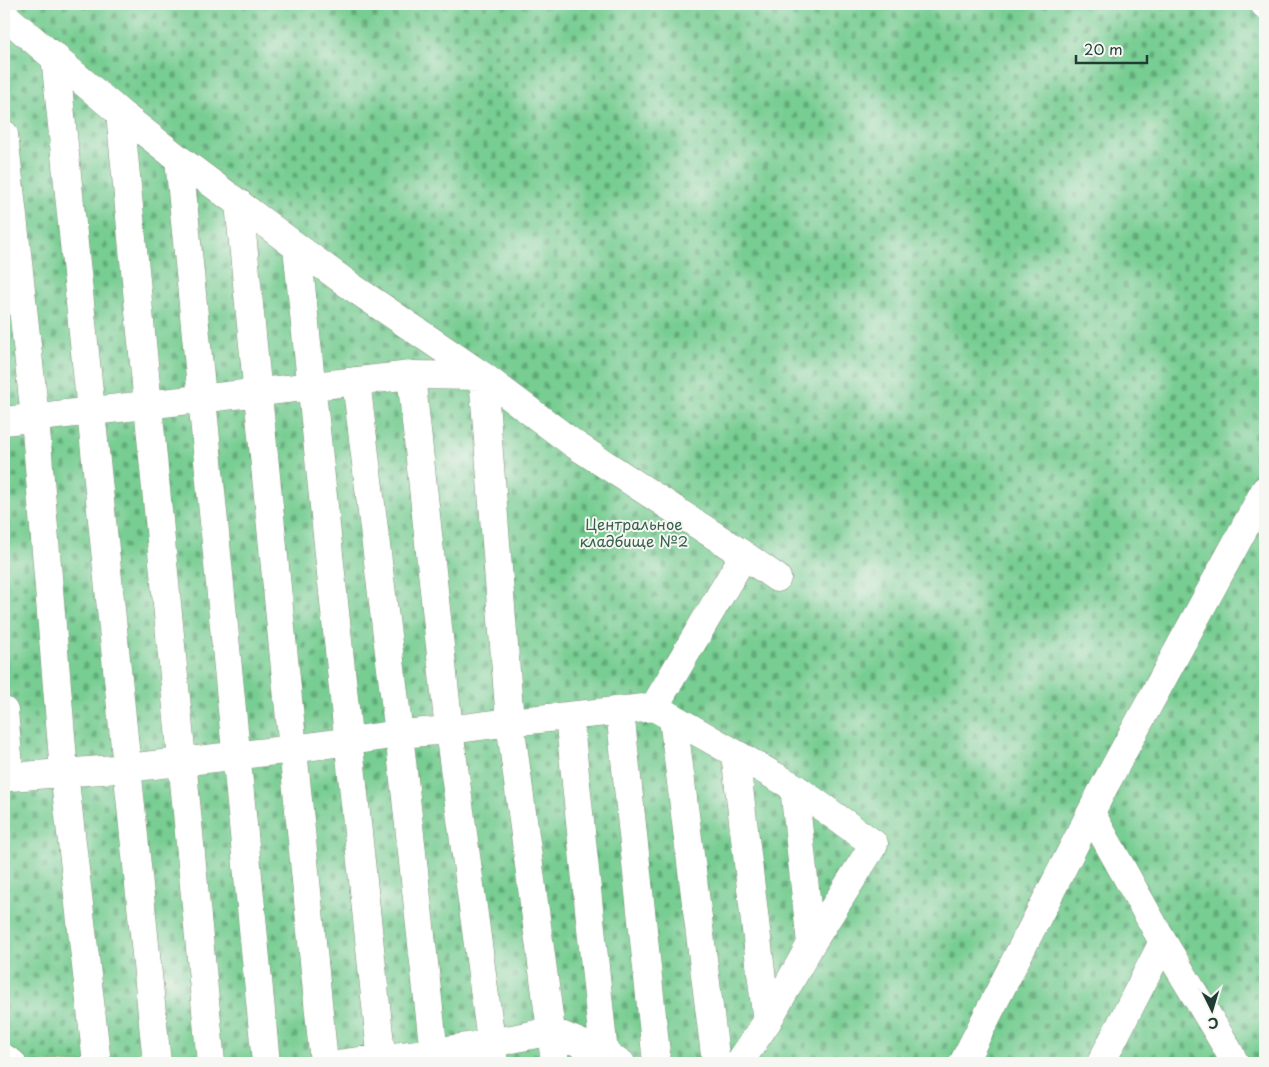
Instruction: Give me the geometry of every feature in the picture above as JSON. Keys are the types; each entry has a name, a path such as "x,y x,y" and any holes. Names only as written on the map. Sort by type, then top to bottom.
{"street":[{"path":"4,14 120,113 296,247 483,376 574,444 777,578"},
{"path":"55,56 157,1063"},
{"path":"120,113 211,1063"},
{"path":"4,134 35,418 64,772 97,1063"},
{"path":"179,159 266,1063"},
{"path":"239,203 324,1063"},
{"path":"296,247 382,1061"},
{"path":"4,421 410,375 483,376"},
{"path":"410,375 449,730 493,1053"},
{"path":"483,376 510,722 555,1063"},
{"path":"356,381 399,734 435,1058"},
{"path":"963,1063 1091,813 1098,778 1123,753 1265,490"},
{"path":"716,1063 663,713 744,555"},
{"path":"4,711 7,775 127,768 236,754 293,749 399,734 620,711 663,713 794,787 874,844 811,944 767,1022 739,1063"},
{"path":"620,711 656,1063"},
{"path":"569,716 610,1060"},
{"path":"735,754 767,1022"},
{"path":"794,787 811,944"},
{"path":"1091,813 1226,1058"},
{"path":"1101,1063 1163,942"},
{"path":"346,1063 493,1053 551,1031 610,1060"},
{"path":"4,1058 12,1063"}],"green space":[{"name":"Центральное кладбище №2","path":"4,4 1265,4 1265,1063 4,1063"}]}
